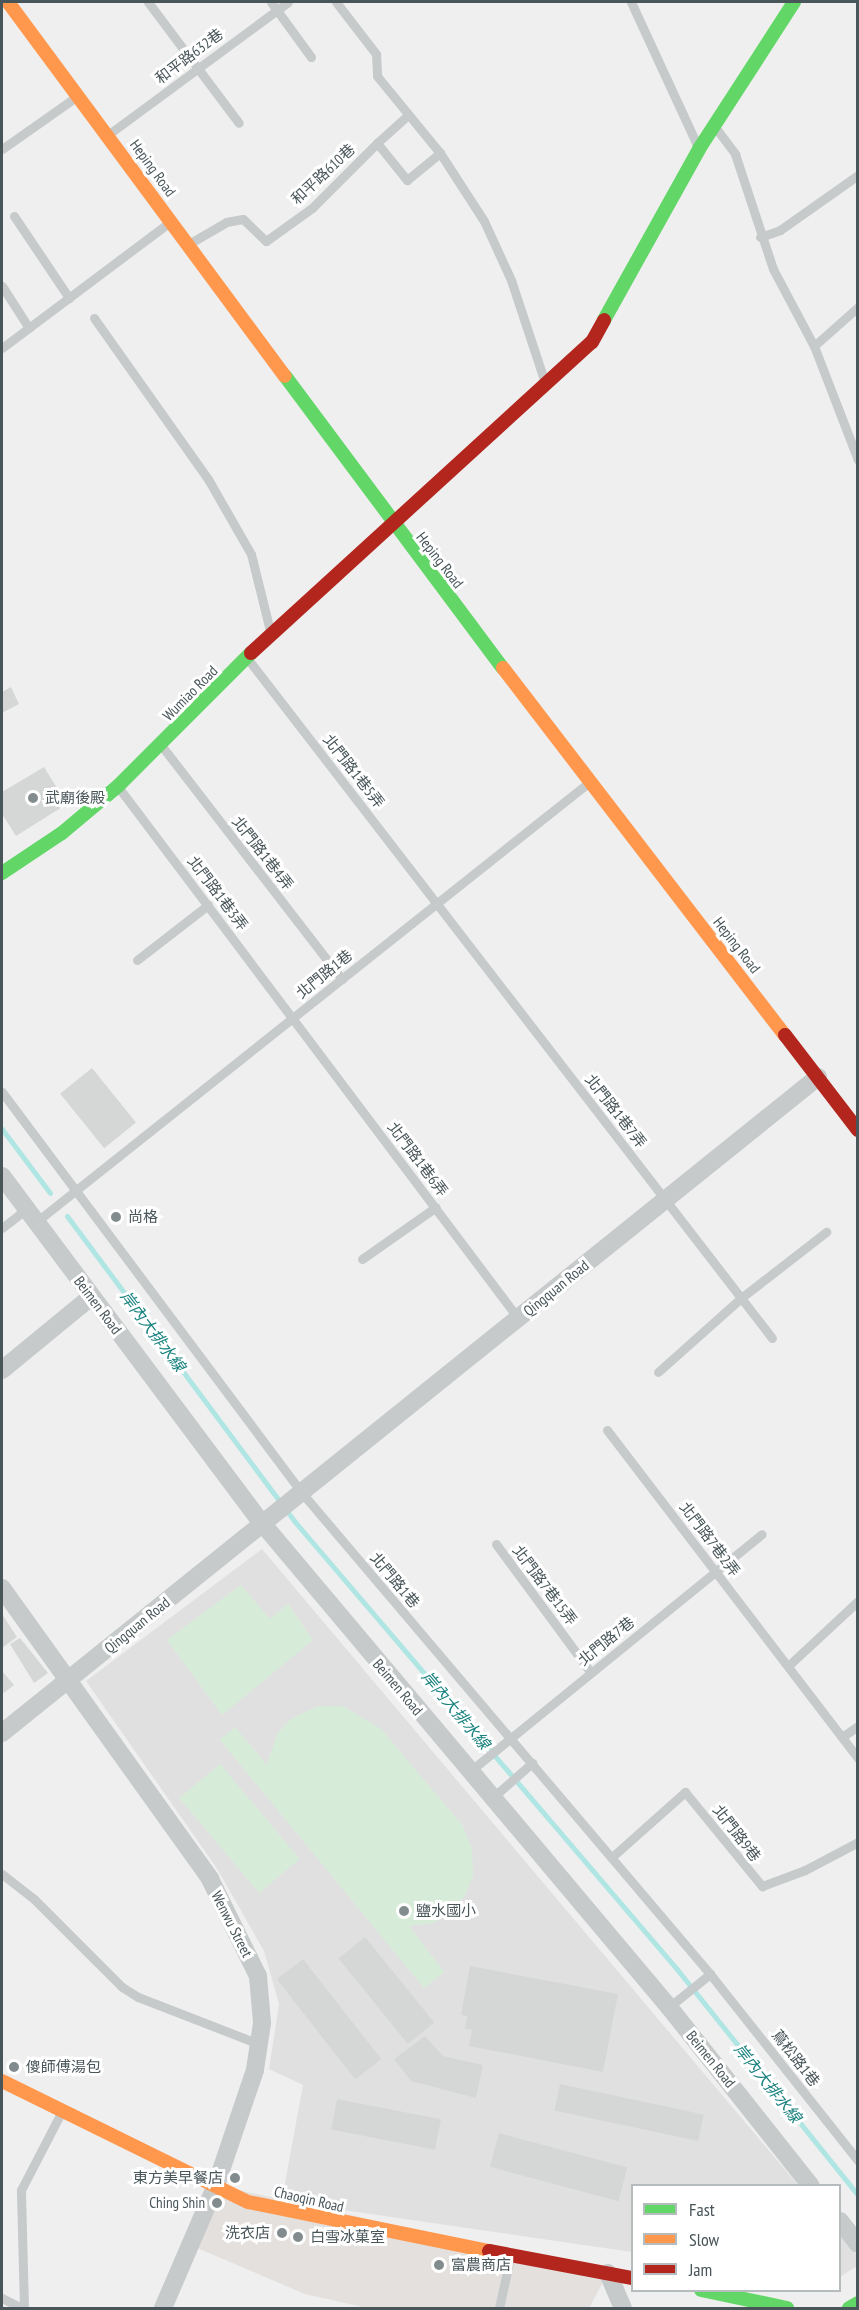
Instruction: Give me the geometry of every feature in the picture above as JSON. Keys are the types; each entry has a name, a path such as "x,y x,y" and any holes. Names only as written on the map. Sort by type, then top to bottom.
{"street":[{"name":"Heping Road","path":"8,2 80,94 392,523 858,1130"},
{"name":"Wumiao Road","path":"2,873 62,833 118,786 270,634 592,342 699,149 794,2"},
{"name":"Qingquan Road","path":"2,1733 818,1077"},
{"name":"Beimen Road","path":"2,1176 91,1297 468,1772 676,2001 810,2184"},
{"path":"2,1370 91,1297"},
{"name":"Wenwu Street","path":"2,1588 66,1681 210,1879 258,1976 262,2023 255,2070 216,2185 163,2308"},
{"name":"Chaoqin Road","path":"2,2081 248,2202 313,2218 631,2278"},
{"path":"841,2222 858,2244"},
{"path":"608,2273 623,2308"},
{"path":"711,2292 787,2308"},
{"path":"849,2308 858,2302"}],"lane":[{"path":"148,2 239,123"},
{"path":"270,2 311,57"},
{"name":"和平路632巷","path":"109,135 288,2"},
{"path":"336,2 376,54 377,76 440,153 484,221 511,280 545,383"},
{"path":"631,2 699,149"},
{"path":"2,149 80,94"},
{"path":"377,143 408,115"},
{"path":"715,126 735,153 760,237 814,346 858,460"},
{"name":"和平路610巷","path":"190,244 226,222 243,219 266,241 312,208 377,143 407,180 440,153"},
{"path":"760,237 780,230 858,175"},
{"path":"14,216 69,298"},
{"path":"2,348 171,220"},
{"path":"2,286 29,328"},
{"path":"814,346 858,307"},
{"path":"94,318 208,479 250,554 270,634"},
{"name":"北門路1巷5弄","path":"248,658 437,903"},
{"name":"北門路1巷4弄","path":"161,745 342,979"},
{"name":"北門路1巷","path":"2,1228 31,1216 75,1191 590,781"},
{"name":"北門路1巷3弄","path":"118,786 293,1018"},
{"name":"北門路1巷7弄","path":"437,903 772,1338"},
{"path":"137,960 208,905"},
{"name":"北門路1巷6弄","path":"293,1018 518,1318"},
{"name":"北門路1巷","path":"2,1092 298,1495 510,1737 711,1974"},
{"path":"362,1259 435,1207"},
{"path":"658,1372 741,1298 826,1232"},
{"name":"北門路7巷2弄","path":"607,1430 858,1758"},
{"name":"北門路7巷","path":"468,1772 762,1534"},
{"name":"北門路7巷15弄","path":"496,1544 591,1673"},
{"path":"788,1666 858,1601"},
{"path":"842,1737 858,1726"},
{"path":"491,1798 532,1763"},
{"name":"北門路9巷","path":"612,1857 685,1792 762,1886 805,1870 858,1842"},
{"path":"2,1874 34,1899 122,1987 138,1997 259,2044"},
{"path":"676,2001 711,1974"},
{"name":"蔦松路1巷","path":"711,1974 858,2161"},
{"path":"2,2298 23,2308 21,2190 62,2111"},
{"path":"499,2308 511,2256"}],"shaded area":[{"name":"鹽水國小","path":"262,1549 797,2184 631,2184 631,2252 288,2202 285,2183 303,2085 269,2069 279,2004 264,1951 218,1870 86,1681"},
{"path":"216,2185 608,2273 589,2308 367,2308 305,2294 190,2245"},
{"path":"841,2236 858,2257 857,2266 841,2276"}],"green space":[{"path":"241,1585 270,1619 288,1604 313,1640 222,1715 167,1640"},
{"path":"318,1706 343,1706 381,1729 463,1826 472,1849 473,1875 466,1894 452,1912 433,1923 409,1926 444,1972 424,1988 220,1740 235,1727 267,1765 277,1734 291,1719"},
{"path":"220,1764 300,1859 259,1893 179,1798"}],"building":[{"path":"11,687 19,704 2,713 2,692"},
{"name":"武廟後殿","path":"44,767 67,804 16,836 2,814 2,792"},
{"path":"92,1068 136,1122 104,1148 60,1094"},
{"path":"2,1614 17,1637 2,1648"},
{"path":"20,1638 48,1673 34,1683 10,1644"},
{"path":"2,1671 14,1685 4,1693 2,1690"},
{"path":"365,1937 434,2022 408,2044 339,1958"},
{"path":"303,1959 381,2059 355,2079 277,1979"},
{"path":"470,1966 618,1994 603,2072 469,2046 472,2030 465,2029 467,2016 461,2015"},
{"path":"425,2036 443,2056 483,2065 476,2098 411,2081 394,2059"},
{"path":"560,2084 704,2115 698,2141 554,2110"},
{"path":"337,2099 441,2119 435,2150 331,2129"},
{"path":"499,2133 627,2167 618,2201 490,2167"}],"waterway":[{"name":"岸內大排水線","path":"2,1129 50,1193"},
{"name":"岸內大排水線","path":"67,1216 295,1522 676,1968 858,2195"}],"traffic: fast":[{"path":"604,320 699,149 794,2"},
{"path":"285,376 503,668"},
{"path":"2,873 62,833 118,786 251,653"},
{"path":"711,2292 787,2308"},
{"path":"849,2308 858,2303"}],"traffic: slow":[{"path":"8,2 285,376"},
{"path":"503,668 785,1035"},
{"path":"2,2081 248,2202 489,2251"}],"traffic: jam":[{"path":"251,653 592,342 604,320"},
{"path":"785,1035 858,1130"},
{"path":"489,2251 631,2278"}],"place":[{"name":"武廟後殿","path":"33,798"},
{"name":"尚格","path":"116,1217"},
{"name":"鹽水國小","path":"404,1911"},
{"name":"傻師傅湯包","path":"14,2067"},
{"name":"東方美早餐店","path":"235,2178"},
{"name":"Ching Shin","path":"217,2203"},
{"name":"洗衣店","path":"282,2233"},
{"name":"白雪冰菓室","path":"298,2237"},
{"name":"富農商店","path":"439,2265"}]}
